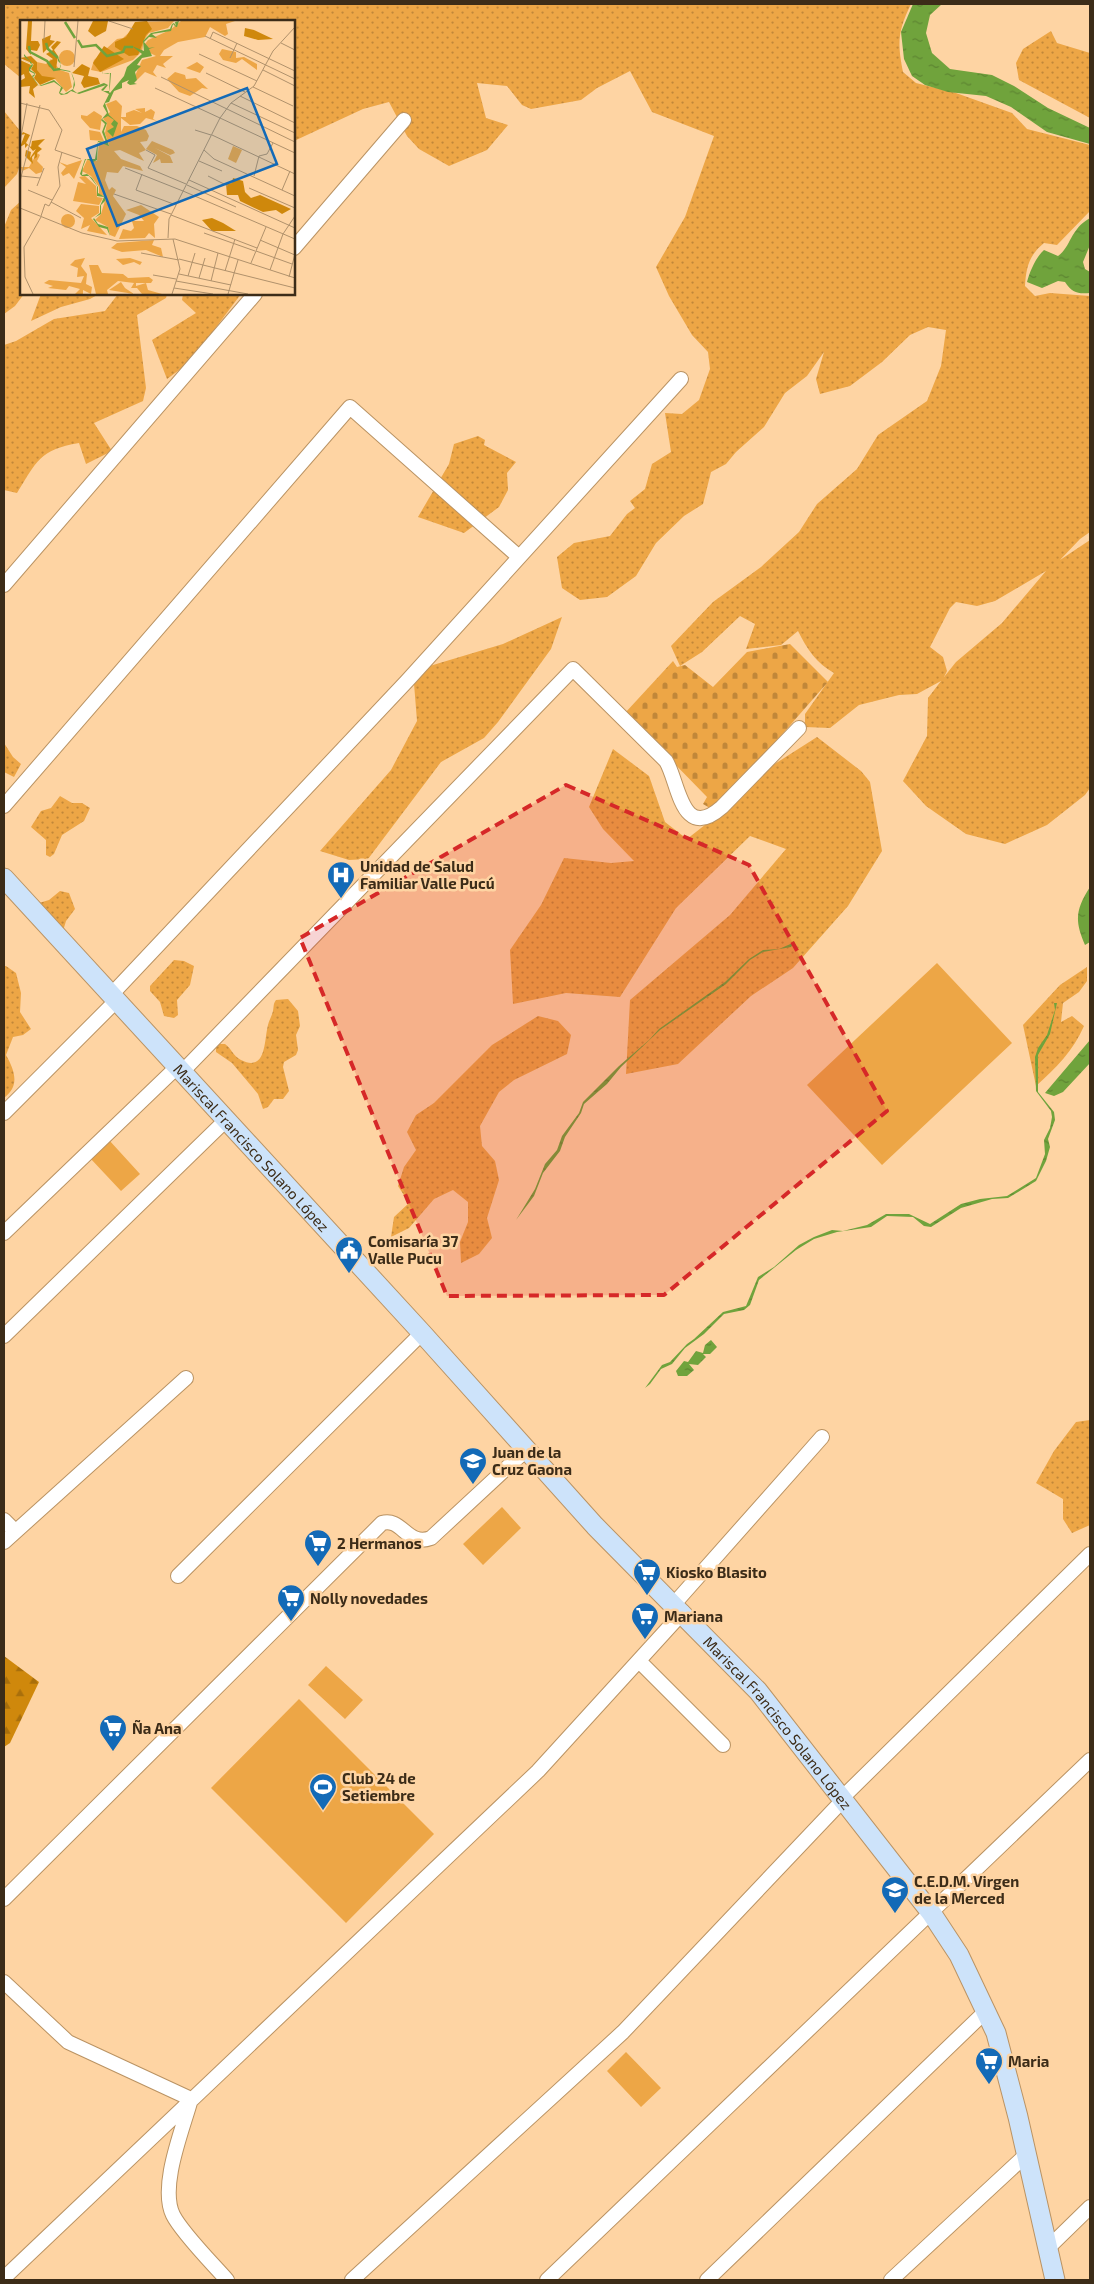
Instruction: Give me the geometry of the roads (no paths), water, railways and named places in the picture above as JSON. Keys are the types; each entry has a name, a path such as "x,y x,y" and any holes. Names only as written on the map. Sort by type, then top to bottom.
{"main road":[{"name":"Mariscal Francisco Solano López","path":"4,878 422,1333 596,1526 761,1695 932,1914 960,1956 987,2010 1002,2054 1055,2280"}],"street":[{"path":"295,247 404,120"},
{"path":"4,585 254,295"},
{"path":"4,1113 407,681 681,379"},
{"path":"4,806 350,407 519,557"},
{"path":"4,1233 180,1069 573,669 666,761 683,806 698,817 708,817 718,811 800,728"},
{"path":"4,1336 226,1120"},
{"path":"178,1576 422,1333"},
{"path":"4,1542 186,1378"},
{"path":"4,2278 538,1771 639,1661 678,1608 822,1436"},
{"path":"4,1899 382,1523 393,1522 417,1540 431,1538 526,1450"},
{"path":"4,1520 15,1531"},
{"path":"352,2280 623,2032 843,1798 1090,1554"},
{"path":"639,1661 723,1745"},
{"path":"547,2280 932,1914 1090,1760"},
{"path":"4,1982 68,2042 192,2099"},
{"path":"707,2280 987,2010"},
{"path":"192,2099 172,2167 169,2191 171,2207 178,2222 227,2280"},
{"path":"892,2280 1026,2155"},
{"path":"1048,2248 1090,2207"}],"water":[{"path":"913,4 942,4 930,15 926,33 932,53 950,69 992,75 1014,86 1048,108 1090,128 1090,144 1047,132 1011,107 986,96 948,92 925,85 912,76 904,59 901,32"},
{"path":"1090,218 1090,245 1083,262 1085,269 1090,272 1090,293 1076,292 1065,282 1058,281 1042,288 1027,282 1038,256 1044,250 1058,256 1066,248 1078,227"},
{"path":"1090,887 1090,942 1085,945 1079,928 1078,915 1079,908"},
{"path":"795,942 791,947 763,952 750,960 726,984 660,1030 621,1067 607,1084 584,1104 581,1113 565,1137 560,1151 543,1173 534,1196 516,1220 535,1189 545,1164 557,1150 562,1136 579,1113 583,1102 619,1066 659,1029 725,982 749,959 763,950 779,949"},
{"path":"1054,1003 1057,1003 1050,1034 1038,1055 1038,1092 1054,1112 1055,1120 1048,1139 1050,1147 1046,1161 1036,1181 1008,1198 992,1199 961,1208 931,1227 924,1226 913,1217 887,1216 871,1227 837,1232 814,1239 796,1250 759,1280 750,1305 744,1310 724,1314 704,1334 685,1348 672,1364 661,1369 645,1388 662,1365 670,1362 723,1312 746,1306 758,1277 774,1267 799,1245 832,1230 843,1231 867,1225 886,1214 909,1214 930,1224 961,1204 980,1199 1007,1196 1036,1178 1045,1154 1044,1140 1050,1128 1052,1117 1051,1111 1036,1091 1035,1057 1038,1048 1047,1035 1055,1010"},
{"path":"1090,1040 1090,1063 1063,1092 1054,1096 1045,1093"},
{"path":"711,1340 717,1347 710,1354 703,1354 706,1357 698,1365 689,1364 694,1370 687,1376 678,1376 676,1371 684,1361 688,1362 696,1351 703,1353 705,1345"}],"place":[{"name":"Unidad de Salud Familiar Valle Pucú","path":"341,899"},
{"name":"Comisaría 37 Valle Pucu","path":"349,1274"},
{"name":"Juan de la Cruz Gaona","path":"473,1485"},
{"name":"2 Hermanos","path":"318,1567"},
{"name":"Kiosko Blasito","path":"647,1596"},
{"name":"Nolly novedades","path":"291,1622"},
{"name":"Mariana","path":"645,1640"},
{"name":"Ña Ana","path":"113,1752"},
{"name":"Club 24 de Setiembre","path":"323,1811"},
{"name":"C.E.D.M. Virgen de la Merced","path":"895,1914"},
{"name":"Maria","path":"989,2085"}]}
